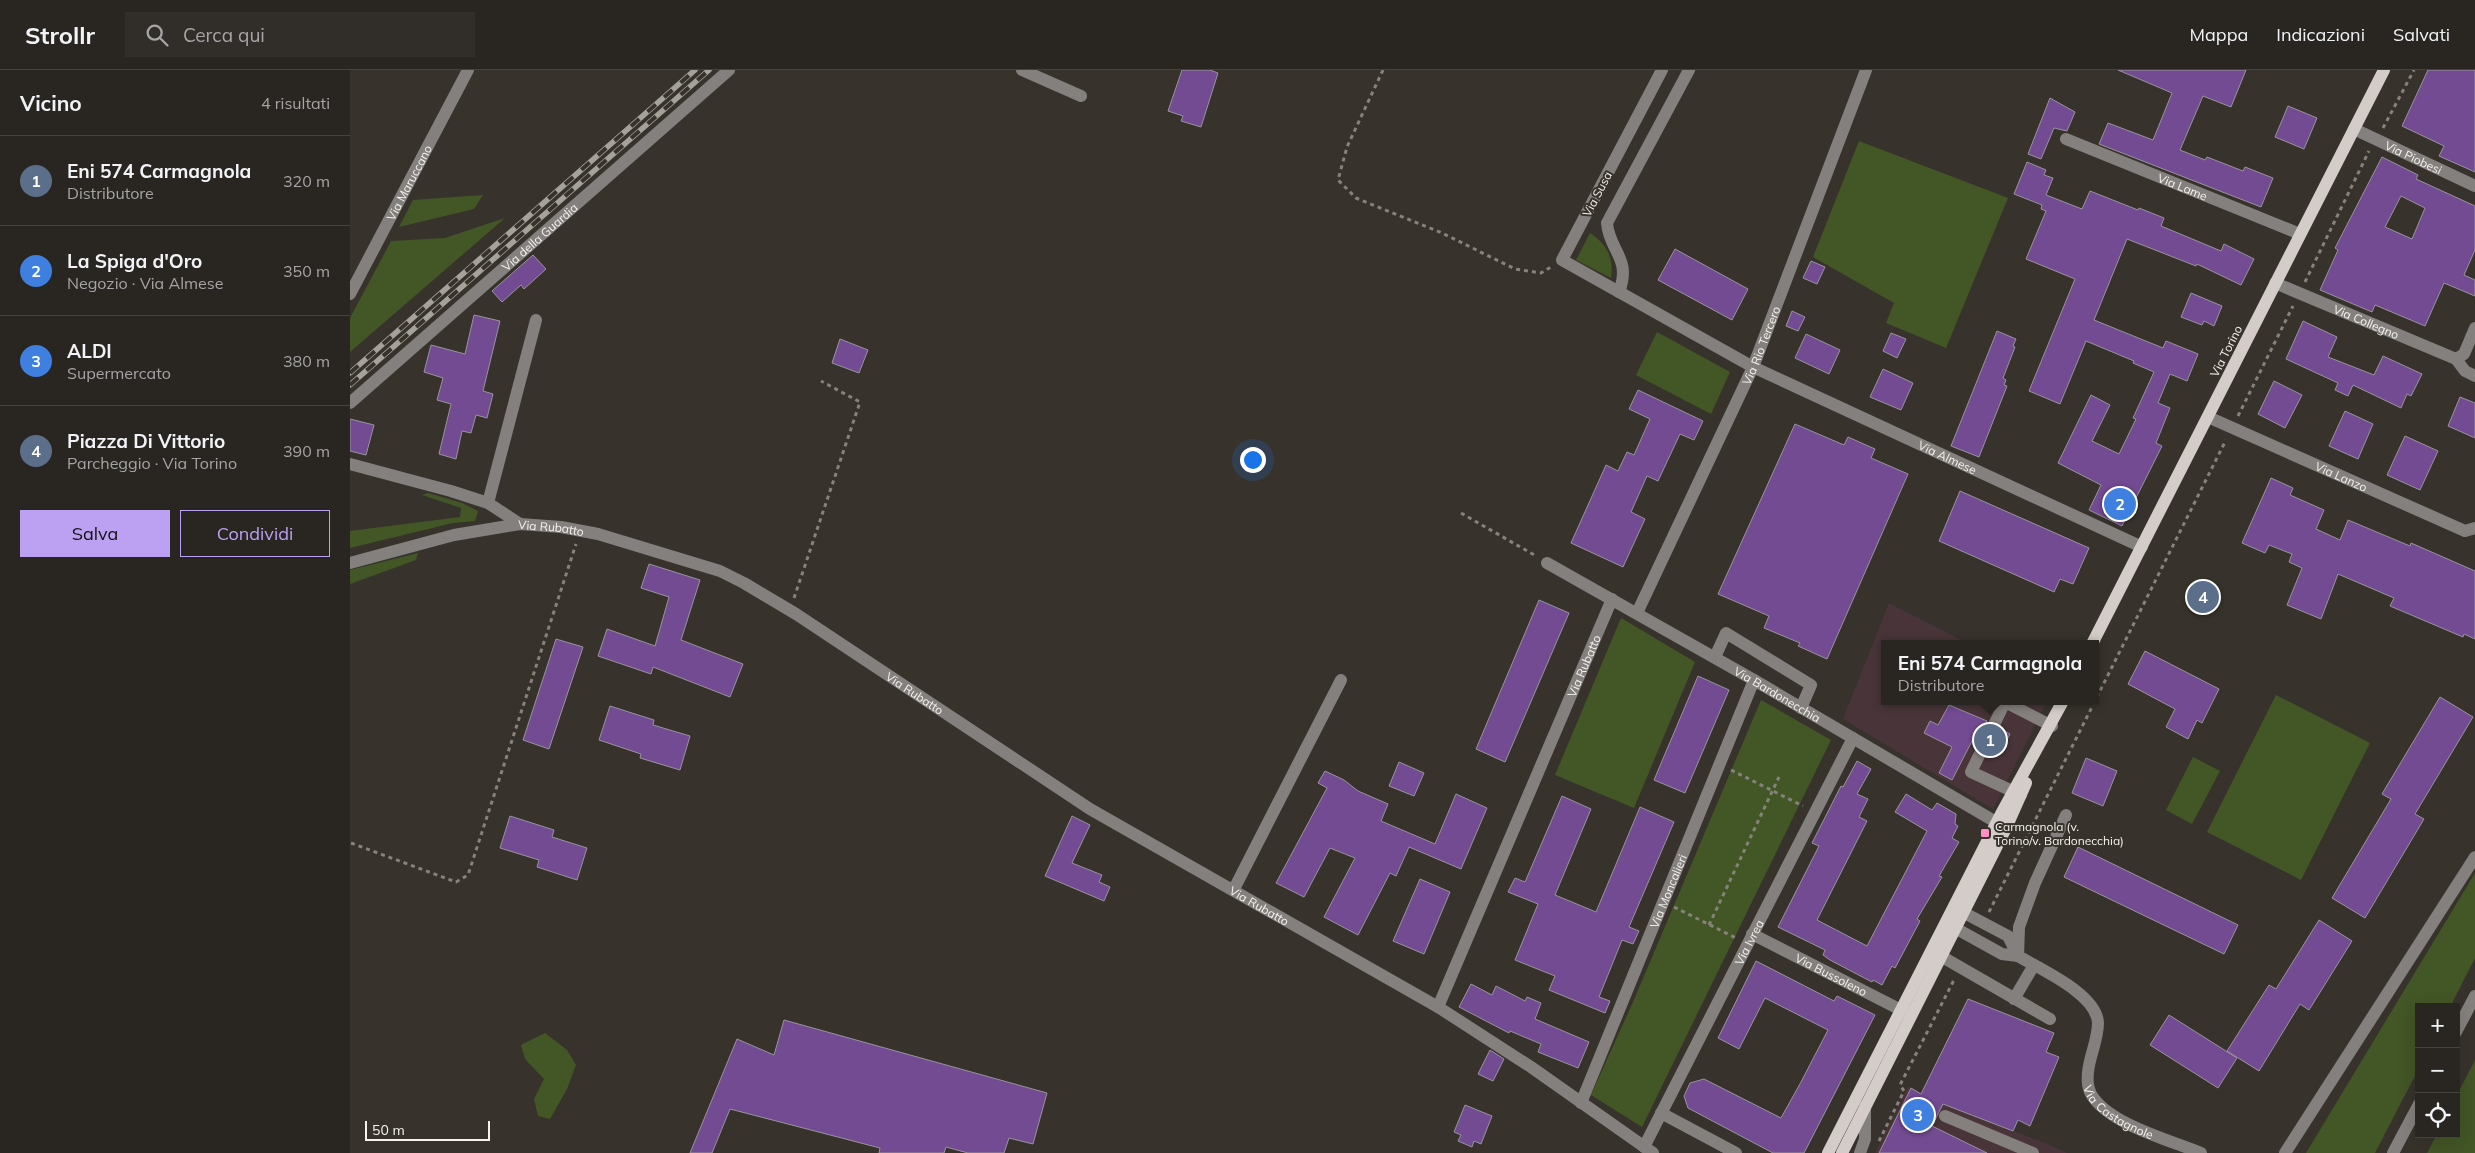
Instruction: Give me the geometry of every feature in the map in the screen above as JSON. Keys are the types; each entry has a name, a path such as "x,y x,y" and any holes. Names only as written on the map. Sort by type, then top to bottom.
{"main road":[{"name":"Via Torino","path":"2094,640 2384,70"},
{"path":"1842,1153 1907,1012 2062,705"},
{"path":"1828,1153 1907,1012"}],"street":[{"name":"Via Maruccano","path":"350,294 468,70"},
{"name":"Via della Guardia","path":"350,403 729,70"},
{"path":"1022,70 1082,96"},
{"name":"Via Susa","path":"1562,260 1662,70"},
{"name":"Via Susa","path":"1619,292 1623,280 1622,262 1607,224 1689,70"},
{"name":"Via Rio Tercero","path":"1637,613 1753,368 1866,70"},
{"name":"Via Piobesi","path":"2354,129 2475,186"},
{"name":"Via Lame","path":"2066,139 2300,234"},
{"path":"1562,260 1753,368"},
{"name":"Via Collegno","path":"2275,283 2456,359 2466,371 2475,376"},
{"path":"488,503 536,320"},
{"path":"2456,359 2464,354 2475,328"},
{"name":"Via Almese","path":"1753,368 2142,547"},
{"name":"Via Lanzo","path":"2208,417 2465,531 2475,528"},
{"path":"350,464 488,503 520,524"},
{"name":"Via Rubatto","path":"350,563 454,535 520,524 579,531 607,537 720,571 790,611 1090,809 1234,889 1438,1008 1531,1067 1649,1150"},
{"name":"Via Bardonecchia","path":"1547,563 1715,657 2001,825"},
{"name":"Via Rubatto","path":"1438,1008 1612,599"},
{"path":"1715,657 1726,633 1811,685 1801,708"},
{"path":"1234,889 1341,680"},
{"name":"Via Moncalieri","path":"1581,1103 1754,680"},
{"path":"2003,705 1971,772 2017,793"},
{"path":"2010,705 2051,726"},
{"name":"Via Ivrea","path":"1649,1150 1661,1113 1853,738"},
{"path":"2018,956 2019,927 2035,883 2066,815"},
{"path":"2285,1153 2475,857"},
{"path":"1959,909 2008,936 2018,956"},
{"name":"Via Castagnole","path":"1951,926 2002,954 2018,956 2080,993 2096,1014 2098,1023 2088,1072 2090,1092 2104,1110 2124,1121 2201,1153"},
{"name":"Via Bussoleno","path":"1750,939 1907,1012"},
{"path":"1936,954 2050,1019"},
{"path":"2014,999 2034,965"},
{"path":"2460,1024 2475,996"},
{"path":"1860,1153 1865,1139 1865,1106"},
{"path":"2393,1153 2415,1112"},
{"path":"1661,1113 1736,1153"},
{"path":"1945,1116 2029,1152"}],"path":[{"path":"1383,70 1347,147 1338,180 1356,198 1442,233 1514,269 1541,273 1562,260"},
{"path":"2099,692 2376,139 2414,70"},
{"path":"790,611 860,402 821,381"},
{"path":"1461,513 1547,563"},
{"path":"351,843 456,882 468,875 572,560 579,531"},
{"path":"1983,923 2093,705"},
{"path":"1720,765 1815,812"},
{"path":"1709,924 1779,777"},
{"path":"1664,903 1709,924 1750,939"},
{"path":"1878,1144 1904,1091 1900,1085 1960,967"}],"shaded area":[{"path":"1889,603 1961,640 1881,640 1881,705 2045,705 1993,809 1843,719"},
{"path":"1908,1086 1943,1104 2067,1153 1875,1153"}],"green space":[{"path":"1859,141 2008,198 1946,348 1886,323 1894,303 1813,257"},
{"path":"483,195 474,209 399,227 413,200"},
{"path":"505,218 350,352 350,318 391,241 445,238"},
{"path":"1590,233 1601,242 1608,252 1612,271 1611,278 1576,260"},
{"path":"1657,332 1730,372 1711,414 1636,375"},
{"path":"428,493 462,503 478,511 475,521 453,523 350,548 350,531 460,517 461,508 422,495"},
{"path":"418,553 416,560 350,584 350,570"},
{"path":"1621,618 1695,662 1634,808 1555,775"},
{"path":"2276,695 2370,743 2301,880 2207,832"},
{"path":"1761,700 1831,740 1642,1127 1591,1095 1633,1002"},
{"path":"2193,757 2220,771 2192,824 2166,810"},
{"path":"2475,873 2475,958 2452,1003 2415,1003 2415,1076 2375,1153 2306,1153"},
{"path":"545,1033 567,1050 576,1065 567,1089 550,1119 538,1116 534,1099 544,1079 525,1059 521,1045"},
{"path":"2475,1060 2475,1153 2427,1153 2435,1138 2460,1138 2460,1089"}],"building":[{"path":"1182,70 1210,70 1218,73 1201,127 1181,121 1183,116 1168,111"},
{"path":"2118,70 2246,70 2231,107 2203,96 2180,150 2205,160 2207,157 2243,171 2245,167 2273,178 2261,207 2099,144 2108,123 2153,140 2172,93"},
{"path":"2428,70 2475,70 2475,172 2439,156 2444,146 2402,126"},
{"path":"2050,98 2075,112 2067,131 2054,128 2041,159 2028,154"},
{"path":"2288,106 2317,118 2304,149 2275,137"},
{"path":"2382,157 2418,175 2416,179 2475,206 2475,250 2464,275 2475,280 2475,296 2444,283 2425,326 2375,305 2372,312 2320,290 2338,250 2335,248","holes":["2401,196 2425,208 2412,239 2385,227"]},
{"path":"2027,162 2046,170 2044,175 2053,178 2046,195 2082,209 2090,191 2164,218 2161,226 2221,251 2224,244 2254,259 2241,285 2197,264 2196,266 2127,239 2094,320 2163,348 2166,341 2198,354 2187,381 2170,374 2158,403 2170,408 2156,443 2162,446 2122,526 2089,510 2101,485 2058,463 2091,395 2110,405 2092,441 2119,454 2136,419 2133,418 2154,372 2133,363 2134,361 2086,341 2060,404 2029,391 2075,279 2026,259 2046,211 2041,209 2042,205 2014,194"},
{"path":"1675,249 1748,289 1732,320 1658,280"},
{"path":"533,255 546,269 524,289 521,285 502,302 492,291"},
{"path":"1811,261 1825,267 1817,284 1803,278"},
{"path":"2191,293 2222,306 2214,326 2204,321 2202,325 2181,317"},
{"path":"1792,311 1805,317 1798,331 1786,326"},
{"path":"474,315 500,321 483,391 493,394 487,418 476,415 471,433 462,431 456,459 439,454 451,404 437,400 443,378 424,372 431,345 465,354"},
{"path":"2303,321 2337,337 2328,357 2374,375 2383,356 2422,374 2411,396 2407,394 2401,408 2353,385 2348,396 2335,390 2338,383 2286,359"},
{"path":"1997,331 2016,339 2013,346 2015,347 2003,378 2006,380 2004,385 2007,386 1979,457 1951,446"},
{"path":"1891,333 1906,339 1897,358 1883,351"},
{"path":"1806,334 1840,350 1829,374 1795,358"},
{"path":"840,339 868,350 859,373 832,363"},
{"path":"1883,369 1913,383 1901,410 1870,397"},
{"path":"2274,381 2302,395 2285,428 2258,414"},
{"path":"1638,390 1703,421 1694,440 1680,434 1658,481 1647,476 1631,512 1645,519 1623,567 1571,543 1606,465 1618,471 1627,452 1634,455 1650,419 1629,409"},
{"path":"2460,397 2475,403 2475,438 2448,426"},
{"path":"2345,411 2373,424 2358,459 2329,446"},
{"path":"350,419 374,425 366,455 350,451"},
{"path":"1795,424 1844,445 1848,437 1875,449 1871,458 1908,474 1827,659 1798,646 1800,643 1764,628 1769,616 1718,594"},
{"path":"2405,436 2438,451 2420,490 2387,475"},
{"path":"2271,478 2293,488 2290,495 2324,510 2316,529 2340,540 2348,520 2410,546 2411,543 2475,571 2475,639 2464,634 2463,637 2390,606 2394,598 2338,574 2321,619 2287,605 2302,568 2289,562 2292,554 2269,545 2265,553 2242,543"},
{"path":"1960,491 2089,548 2073,584 2060,579 2054,592 1939,541"},
{"path":"649,564 700,580 681,640 743,664 730,697 653,667 651,674 598,656 607,629 655,646 669,597 641,588"},
{"path":"1539,600 1569,613 1505,762 1476,749"},
{"path":"556,639 583,647 549,749 523,740"},
{"path":"2145,651 2219,689 2202,723 2197,720 2188,739 2166,727 2175,709 2128,684"},
{"path":"1698,676 1729,690 1685,793 1654,780"},
{"path":"2440,697 2473,717 2415,814 2424,819 2365,918 2332,898 2391,799 2382,794"},
{"path":"1949,705 1987,721 1976,743 1972,741 1952,780 1939,773 1952,747 1924,733 1930,721 1938,725"},
{"path":"610,706 654,720 653,725 690,736 680,770 640,758 641,754 599,740"},
{"path":"2001,729 2010,734 1999,755 1990,751"},
{"path":"2086,758 2117,771 2103,806 2072,793"},
{"path":"1857,761 1871,769 1857,794 1868,799 1859,817 1867,821 1817,920 1867,946 1927,831 1895,812 1906,794 1932,810 1937,803 1956,814 1955,824 1958,826 1952,838 1959,842 1939,876 1942,877 1917,919 1920,921 1895,968 1892,966 1882,985 1873,980 1872,982 1830,960 1823,955 1825,950 1778,927 1819,846 1812,843 1841,786 1843,787"},
{"path":"1399,762 1424,773 1414,796 1389,786"},
{"path":"1325,771 1344,780 1358,791 1388,804 1381,821 1435,844 1456,794 1487,808 1461,869 1409,847 1396,876 1390,873 1358,935 1324,917 1355,858 1330,848 1304,897 1276,883 1327,788 1318,783"},
{"path":"1562,796 1591,809 1555,895 1596,912 1640,807 1674,822 1629,927 1639,931 1633,944 1622,940 1599,997 1610,1001 1605,1013 1549,990 1555,976 1515,960 1538,904 1508,892 1515,878 1525,882"},
{"path":"510,816 554,830 552,837 587,848 577,880 537,867 539,860 500,848"},
{"path":"1072,816 1090,825 1072,863 1102,875 1099,882 1110,887 1104,901 1045,876"},
{"path":"2078,847 2238,925 2224,954 2064,877"},
{"path":"1420,879 1450,892 1424,954 1393,941"},
{"path":"2319,920 2352,941 2309,1010 2300,1004 2259,1071 2227,1051 2269,985 2276,989"},
{"path":"1756,961 1834,1001 1837,996 1875,1015 1804,1153 1773,1153 1688,1108 1684,1096 1690,1083 1704,1079 1781,1118 1801,1082 1828,1030 1765,998 1739,1049 1718,1038"},
{"path":"1471,984 1492,995 1496,986 1525,1001 1527,997 1541,1003 1535,1019 1589,1042 1578,1068 1538,1052 1541,1044 1510,1031 1509,1033 1459,1007"},
{"path":"1968,999 2054,1033 2046,1052 2059,1057 2030,1126 2018,1120 2013,1131 1943,1104 1932,1126 1987,1153 1879,1153 1911,1088 1921,1094"},
{"path":"2169,1015 2237,1058 2218,1088 2150,1045"},
{"path":"784,1020 1047,1093 1033,1144 1009,1138 1004,1153 968,1153 946,1147 944,1153 879,1153 880,1148 730,1109 712,1153 690,1153 737,1039 774,1055"},
{"path":"1490,1050 1504,1059 1493,1081 1478,1074"},
{"path":"1465,1105 1492,1116 1481,1144 1474,1141 1472,1147 1458,1141 1461,1135 1454,1132"}],"railway":[{"path":"350,373 695,70"},
{"path":"350,385 709,70"}],"place":[{"name":"La Spiga d'Oro","path":"2120,504"},
{"name":"Piazza Di Vittorio","path":"2203,597"},
{"name":"Eni 574 Carmagnola","path":"1990,740"},
{"name":"Carmagnola (v. Torino/v. Bardonecchia)","path":"1985,833"},
{"name":"ALDI","path":"1918,1115"}]}
